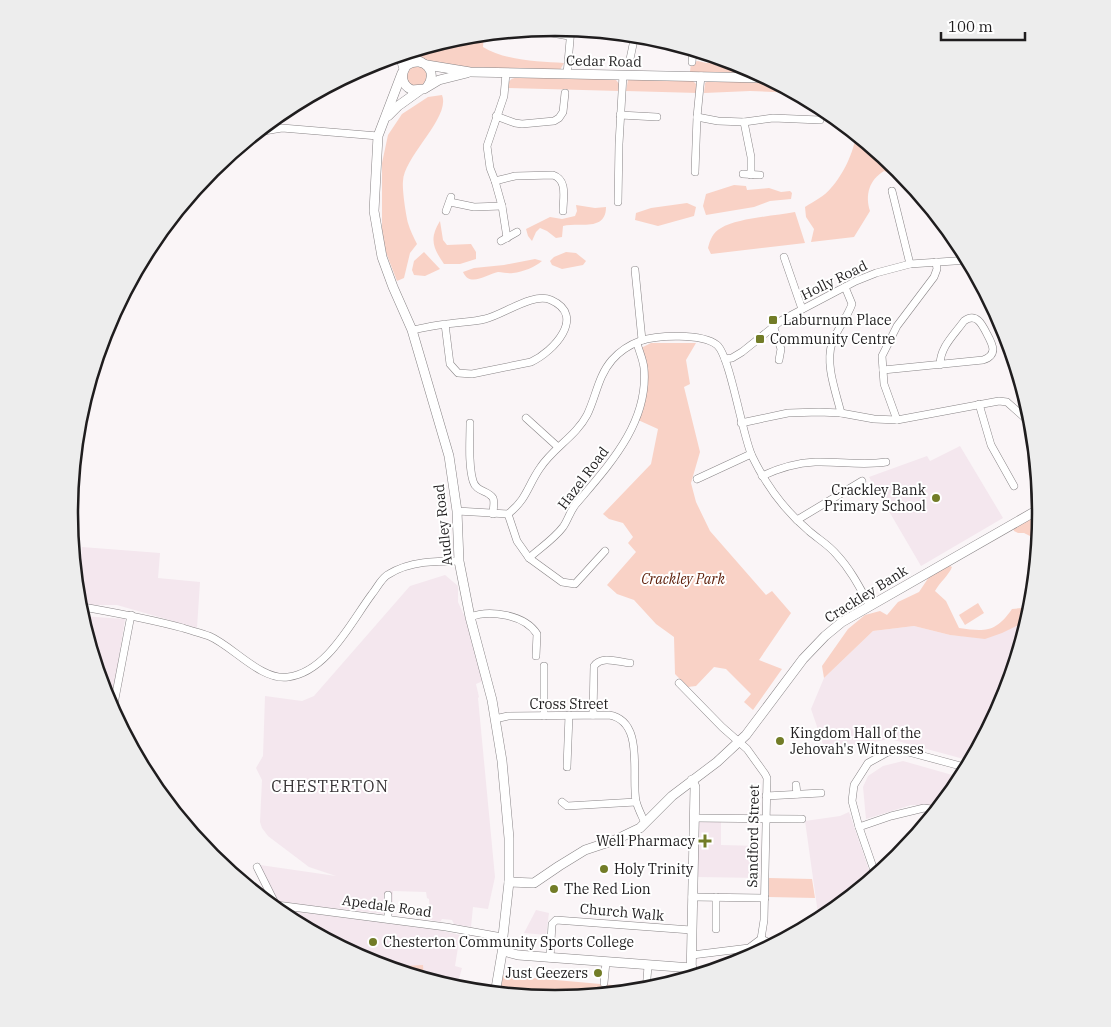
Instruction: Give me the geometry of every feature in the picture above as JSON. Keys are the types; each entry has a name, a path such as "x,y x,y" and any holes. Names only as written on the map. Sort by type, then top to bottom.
{"street":[{"path":"566,74 570,36"},
{"path":"630,59 634,43"},
{"path":"401,62 402,80 405,85 412,90 423,89 432,80 432,75 425,64 414,58"},
{"path":"403,71 412,62 470,72"},
{"name":"Audley Road","path":"403,71 378,136 374,210 376,230 382,257 412,330 449,456 457,511 459,560 470,617 489,685 496,720 508,816 509,882 502,937 503,947 496,987"},
{"name":"Cedar Road","path":"470,72 745,76"},
{"name":"Audley Road","path":"385,119 398,106 439,80 470,72"},
{"path":"506,73 504,96 487,146 490,168 502,206 504,239 517,232"},
{"path":"618,202 623,75"},
{"path":"695,172 697,117 702,76"},
{"path":"496,116 522,124 554,121 563,112 562,98"},
{"path":"620,115 657,117"},
{"path":"697,117 718,121 744,122 773,118 820,120"},
{"path":"744,122 751,152 751,174"},
{"path":"273,130 282,128 378,136"},
{"path":"743,174 760,175"},
{"path":"495,181 515,176 558,176 563,184 563,211"},
{"path":"895,193 910,264"},
{"path":"446,210 450,200 474,207 502,206"},
{"path":"784,257 802,309"},
{"name":"Holly Road","path":"725,359 732,358 742,352 773,325 876,273 910,264 960,261"},
{"path":"897,420 884,384 882,356 897,326 934,277 937,269 936,262"},
{"name":"Hazel Road","path":"529,558 562,528 574,506 611,464 626,440 637,417 644,390 635,270"},
{"path":"841,413 832,375 830,356 832,343 852,304 845,287"},
{"path":"412,330 445,324 486,319 540,298 548,299 562,307 566,313 567,320 558,340 546,354 531,362 465,375 458,372 450,364 445,324"},
{"path":"883,370 940,365 989,358 993,352 993,345 978,320 968,318 964,321 943,349 940,356 940,365"},
{"path":"773,325 781,349 779,360"},
{"path":"457,511 508,514 519,506 540,468 558,447 579,428 587,414 604,370 622,350 639,341 657,338 699,337 716,345 725,359 751,454 762,476 775,496 797,520 838,555 856,580 870,606"},
{"path":"742,423 788,414 820,412 897,420 980,404 1007,402 1023,416"},
{"path":"980,404 991,445 1014,486"},
{"path":"526,418 558,447"},
{"path":"470,423 472,480 476,488 494,500 493,514"},
{"path":"697,479 751,454"},
{"path":"762,476 777,469 802,463 864,464 886,462"},
{"path":"797,520 862,481"},
{"name":"Crackley Bank","path":"509,882 534,884 586,850 634,832 645,824 672,796 718,762 739,742 816,645 842,622 1033,513"},
{"path":"508,514 517,541 529,558 562,582 575,584 605,551"},
{"path":"88,609 131,615 209,636 227,646 263,672 288,677 308,670 323,660 387,574 407,565 459,560"},
{"path":"470,617 485,613 524,620 537,634 536,656"},
{"path":"115,697 131,615"},
{"path":"593,715 595,663 602,659 630,664"},
{"path":"544,666 544,716"},
{"name":"Sandford Street","path":"679,683 717,722 747,749 767,778 765,898 761,939"},
{"path":"567,768 569,715"},
{"name":"Cross Street","path":"496,720 508,716 593,715 615,716 624,721 633,737 636,802 645,824"},
{"path":"874,869 852,801 854,785 868,763 888,752 901,750 960,766"},
{"path":"692,780 695,787 691,930 692,970"},
{"path":"796,784 797,794"},
{"path":"766,796 821,792"},
{"path":"562,802 567,806 636,802"},
{"path":"859,827 891,816 924,808 930,809"},
{"path":"694,818 802,819"},
{"path":"257,867 268,894"},
{"path":"388,895 388,919"},
{"path":"692,897 765,898"},
{"path":"716,897 716,929"},
{"name":"Apedale Road","path":"284,906 388,919 502,937"},
{"name":"Church Walk","path":"550,958 552,924 556,920 691,930"},
{"path":"692,955 749,948 761,939 767,942"},
{"path":"503,947 511,954 648,966 686,972"},
{"path":"604,983 606,962"},
{"path":"647,982 648,966"}],"shaded area":[{"name":"Crackley Bank Primary School","path":"960,446 1003,518 921,566 869,477 927,456 930,461"},
{"path":"82,547 160,553 158,578 200,582 197,628 117,605 87,605 81,564"},
{"path":"445,575 458,586 458,602 467,622 483,681 476,684 479,697 495,877 488,909 473,907 471,927 454,924 452,920 442,919 440,922 430,920 429,899 426,892 393,891 393,915 279,902 260,865 336,876 309,867 268,836 262,828 260,822 262,780 256,768 263,756 265,696 302,701 314,696 410,586"},
{"path":"90,617 125,619 114,692"},
{"path":"1020,623 1007,667 996,696 984,725 964,759 890,739 825,750 811,709 824,678 873,631 914,626 950,635 985,638"},
{"path":"903,761 954,776 933,805 911,805 866,819 863,787 868,776 883,766"},
{"path":"849,812 870,872 818,912 805,821 840,816"},
{"path":"698,820 721,821 721,845 760,846 760,878 697,877"},
{"path":"536,910 549,913 546,935 524,933"},
{"name":"Chesterton Community Sports College","path":"293,912 439,930 460,935 455,966 462,968 458,981 402,965 344,942"}],"green space":[{"path":"483,42 483,47 511,58 564,63 560,70 504,70 461,68 420,56 462,45"},
{"path":"691,62 712,63 737,73 690,72"},
{"path":"417,65 425,68 428,76 425,84 417,87 409,84 406,76 409,68"},
{"path":"521,77 612,78 620,85 620,91 507,88 511,80"},
{"path":"628,80 692,80 699,87 698,93 626,91"},
{"path":"708,81 757,81 780,92 750,91 704,93 705,83"},
{"path":"442,95 443,104 440,114 405,171 403,185 405,209 409,226 417,244 410,253 404,278 397,281 385,250 382,231 382,163 388,135 402,114 428,97"},
{"path":"855,142 890,174 884,171 872,183 868,194 870,211 854,237 811,242 814,229 806,217 805,207 826,194 840,177"},
{"path":"734,185 746,186 747,190 769,188 781,192 790,191 792,193 791,199 770,201 754,207 706,215 703,206 706,194"},
{"path":"687,203 696,207 694,216 658,226 635,220 636,213 651,208"},
{"path":"576,205 595,208 606,207 605,215 597,223 563,226 562,237 556,238 540,228 532,241 528,236 526,229 550,217 562,219 575,216 577,211"},
{"path":"795,212 805,243 711,254 708,248 714,234 728,225"},
{"path":"440,221 443,240 447,245 471,244 476,252 476,259 460,264 444,264 437,253 434,243 434,233"},
{"path":"424,252 440,269 425,276 414,275 412,270 414,261"},
{"path":"566,252 576,253 586,261 583,265 562,269 552,265 550,261 554,257"},
{"path":"535,259 542,261 525,270 509,273 498,272 474,280 466,277 463,272 474,268"},
{"name":"Crackley Park","path":"651,343 696,343 686,360 690,384 684,387 700,452 691,483 696,502 710,531 766,595 772,591 791,613 759,660 782,669 753,710 744,702 751,694 726,669 714,667 696,686 688,687 675,674 674,637 656,624 634,600 617,594 607,585 636,552 628,543 633,537 623,523 609,519 603,514 651,464 658,429 638,420 642,405 641,348"},
{"path":"1033,516 1032,537 1014,531 1013,527"},
{"path":"948,565 952,567 935,591 946,601 959,628 990,629 1001,622 1012,609 1024,608 1019,625 985,639 950,635 914,626 873,631 824,678 822,666 848,629 865,615 880,611 887,615 898,602 919,592 929,577"},
{"path":"978,603 984,613 965,625 959,615"},
{"path":"769,878 812,879 815,898 769,897"},
{"path":"423,965 423,971 405,966"},
{"path":"501,975 623,986 556,991 499,988"}],"place":[{"name":"Laburnum Place","path":"773,320"},
{"name":"Community Centre","path":"760,339"},
{"name":"Crackley Bank Primary School","path":"936,498"},
{"name":"Kingdom Hall of the Jehovah's Witnesses","path":"780,741"},
{"name":"Well Pharmacy","path":"705,841"},
{"name":"Holy Trinity","path":"604,869"},
{"name":"The Red Lion","path":"554,889"},
{"name":"Chesterton Community Sports College","path":"373,942"},
{"name":"Just Geezers","path":"598,973"}],"district":[{"name":"CHESTERTON","path":"330,786"}]}
